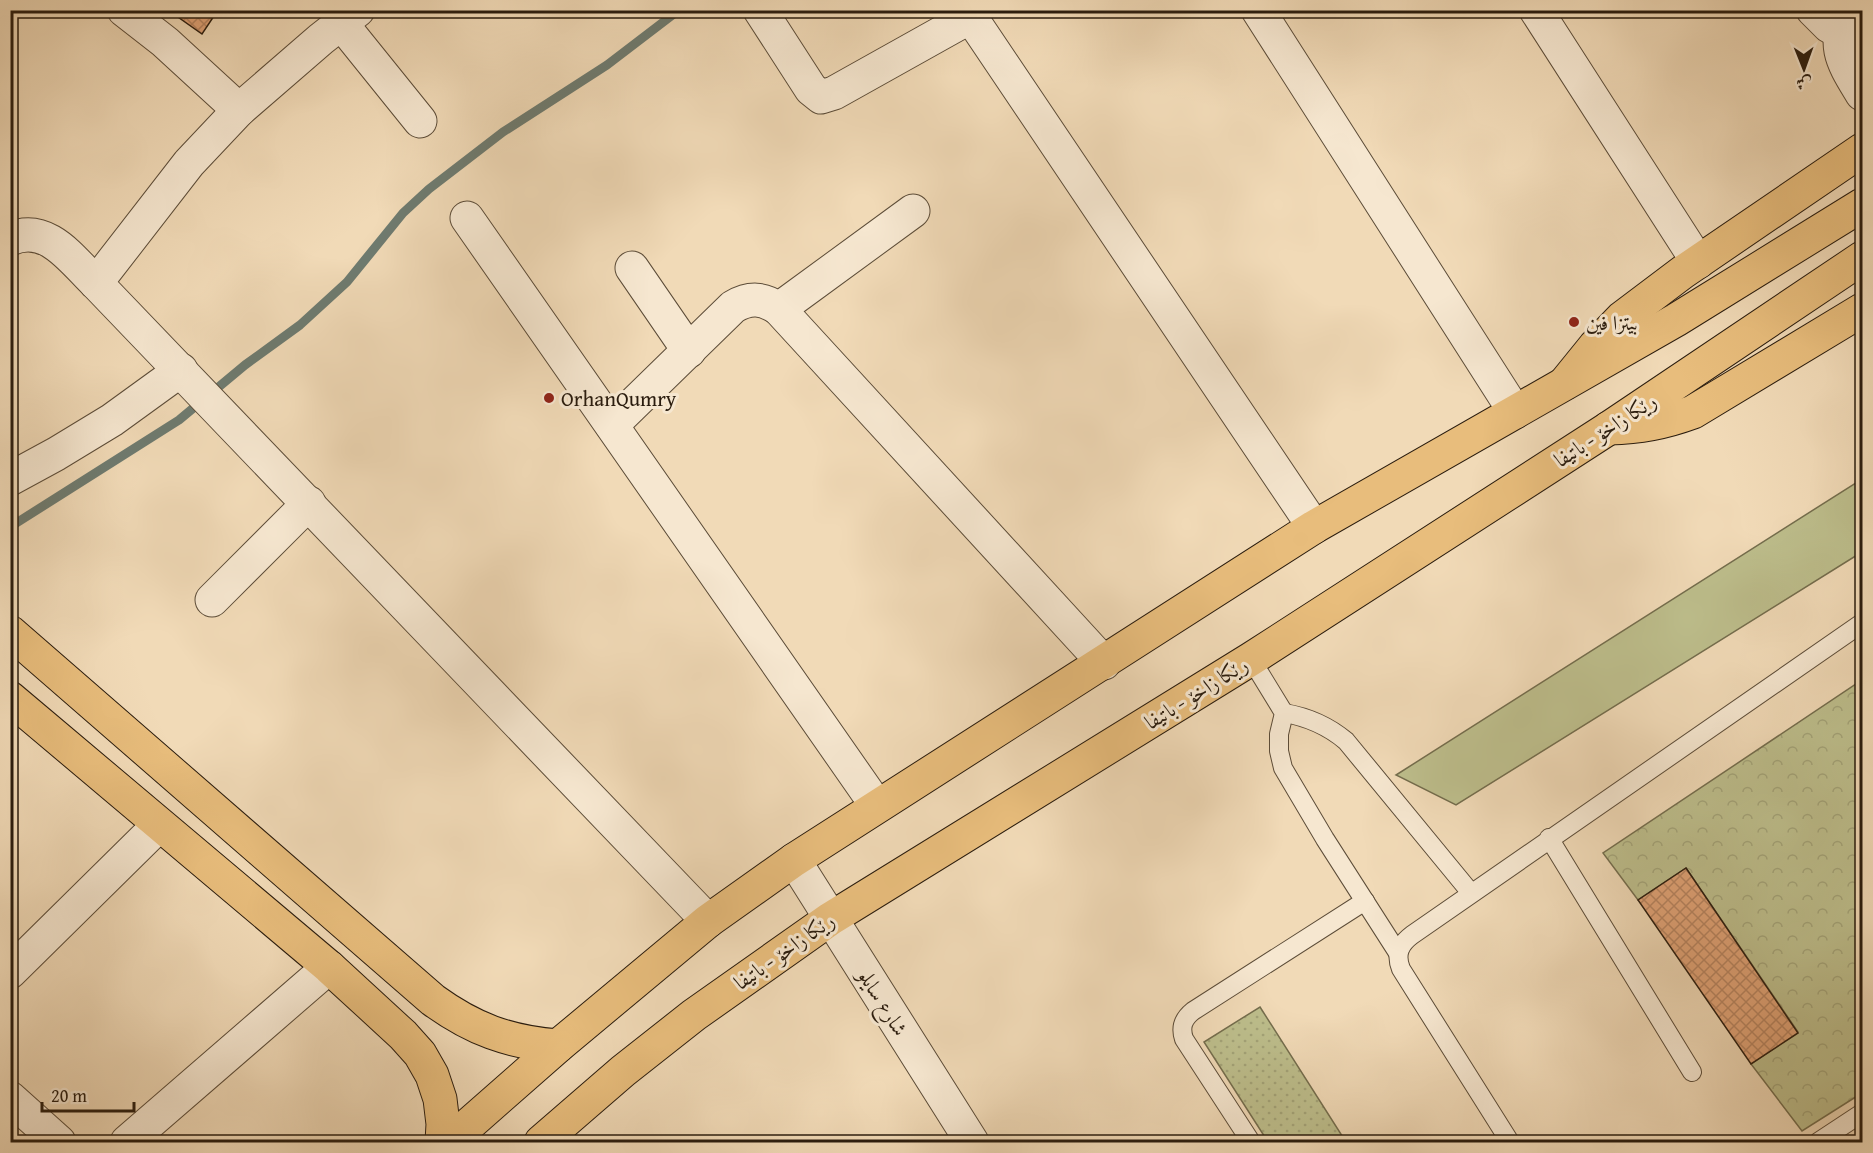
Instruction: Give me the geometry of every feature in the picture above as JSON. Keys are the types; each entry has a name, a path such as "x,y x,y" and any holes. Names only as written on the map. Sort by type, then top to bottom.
{"main road":[{"path":"1565,383 1595,346 1622,318 1698,262 1863,150"},
{"path":"449,1143 558,1046 708,921 794,860 1314,526 1677,320 1863,204"},
{"name":"رێکا زاخۆ - باتیفا","path":"541,1143 623,1071 694,1015 830,919 1251,659 1609,428 1863,258"},
{"path":"1609,428 1638,427 1666,422 1693,412 1863,310"},
{"path":"10,632 433,1000 455,1016 487,1032 531,1044 558,1046"},
{"path":"10,698 329,967 403,1035 420,1054 432,1075 440,1099 443,1124 442,1143"}],"street":[{"path":"124,10 165,42 239,110"},
{"path":"760,10 811,89 821,97 834,93 968,14 1314,526"},
{"path":"1258,10 1515,412"},
{"path":"1536,10 1698,262"},
{"path":"1813,10 1829,26 1845,21"},
{"path":"96,283 189,163 239,110 349,17 420,121"},
{"path":"1845,21 1839,46 1842,59 1863,94"},
{"path":"779,309 913,211"},
{"path":"467,218 877,806"},
{"path":"10,239 20,235 35,234 50,239 96,283 234,424 708,921"},
{"path":"632,268 689,351"},
{"path":"612,425 733,307 744,301 755,299 769,302 779,309 1104,663"},
{"path":"10,478 56,454 112,420 180,370"},
{"path":"212,600 309,503"},
{"path":"10,972 159,825"},
{"name":"شارع سايلو","path":"794,860 972,1143"},
{"path":"127,1143 329,967"},
{"path":"10,1098 59,1143"}],"lane":[{"path":"1510,1143 1401,969 1398,953 1406,940 1549,838 1863,623"},
{"path":"1251,659 1284,713 1279,734 1279,751 1283,768 1398,953"},
{"path":"1284,713 1317,721 1346,741 1472,893"},
{"path":"1549,838 1692,1072"},
{"path":"1251,1143 1184,1039 1182,1032 1186,1016 1365,901"},
{"path":"1818,1143 1863,1113"}],"green space":[{"path":"1862,479 1862,552 1456,805 1396,775"},
{"path":"1862,680 1862,1093 1802,1131 1751,1064 1798,1032 1686,868 1638,900 1603,853"},
{"path":"1260,1007 1346,1142 1268,1142 1204,1042"}],"building":[{"path":"168,10 218,10 202,34"},
{"path":"1686,868 1798,1033 1751,1064 1638,900"}],"waterway":[{"path":"10,527 179,420 245,365 300,325 347,282 403,213 429,189 503,132 607,65 679,10"}],"place":[{"name":"بيتزا فين","path":"1574,322"},
{"name":"OrhanQumry","path":"549,398"}]}
